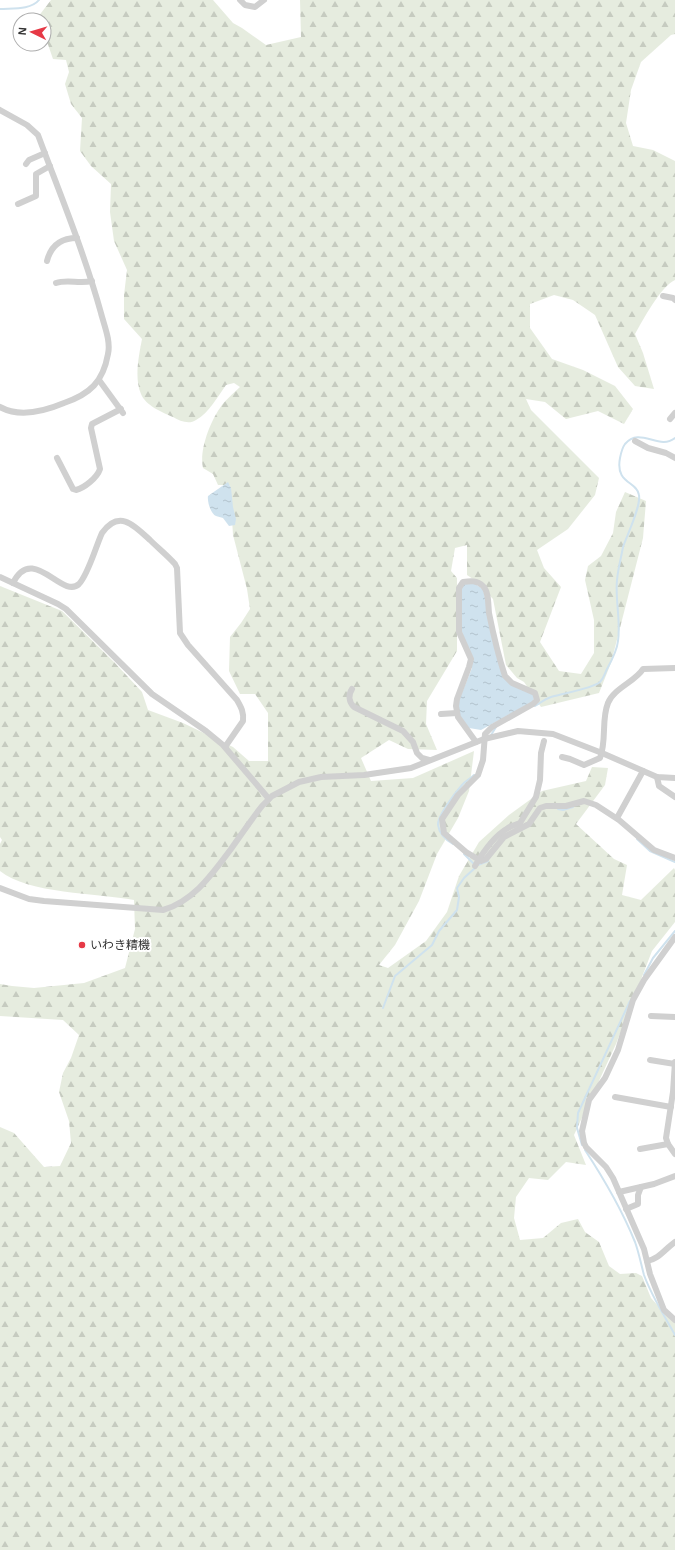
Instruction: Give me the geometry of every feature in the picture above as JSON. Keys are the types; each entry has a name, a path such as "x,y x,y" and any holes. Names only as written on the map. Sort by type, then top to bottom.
{"street":[{"path":"240,0 245,4 255,7 264,2 264,0"},
{"path":"0,110 27,125 36,132 92,281 106,330 109,349 99,380 94,386 69,402 43,410 18,412 7,411 0,407"},
{"path":"26,164 29,160 45,153"},
{"path":"18,204 36,196 36,174 50,166"},
{"path":"47,261 50,253 61,240 67,238 77,238"},
{"path":"56,283 63,281 83,283 92,281"},
{"path":"662,296 673,298 675,300"},
{"path":"57,458 73,489 76,490 83,488 100,469 91,428 92,424 122,411 99,380"},
{"path":"670,419 675,412"},
{"path":"635,441 648,448 666,452 675,458"},
{"path":"13,583 19,573 28,568 34,569 66,585 76,586 85,574 102,533 106,528 115,521 128,522 136,526 172,561 177,568 179,624 183,638 236,700 241,708 243,716 241,724 225,747"},
{"path":"0,577 66,609 152,694 206,731 225,747 269,798"},
{"path":"476,742 458,717 456,706 457,699 471,660 459,632 459,588 462,582 476,581 485,588 489,612 505,676 512,683 532,691 537,696 533,704 492,727 485,734 485,747 482,766 478,775 458,795 444,816 442,824 444,833 477,863"},
{"path":"562,757 584,765 600,758 602,753 607,706 611,698 643,669 675,668"},
{"path":"352,689 350,692 350,703 354,707 403,731 413,742 417,753 422,758 429,760"},
{"path":"442,714 458,713"},
{"path":"0,888 29,899 44,902 163,910 173,907 190,896 210,877 269,798 292,785 321,777 364,775 393,772 411,768 484,739 518,731 553,734 657,777 675,778"},
{"path":"477,863 480,856 498,835 510,826 520,823 528,808 535,800 540,780 541,753 544,742"},
{"path":"617,818 643,771"},
{"path":"657,777 659,786 675,797"},
{"path":"477,863 486,859 504,837 529,824 540,808 546,806 566,806 584,801 596,805 617,818 654,850 675,858"},
{"path":"675,937 644,980 633,1000 618,1050 605,1078 589,1100 582,1131 584,1143 589,1151 601,1161 610,1172 644,1249 650,1274 664,1310 675,1320"},
{"path":"651,1016 675,1017"},
{"path":"650,1060 675,1063 666,1138 675,1154"},
{"path":"615,1097 671,1106"},
{"path":"640,1149 668,1144"},
{"path":"619,1192 654,1184 675,1176"},
{"path":"626,1209 638,1204 638,1195 641,1187"},
{"path":"647,1261 658,1257 666,1248 675,1242"}],"green space":[{"path":"51,0 213,0 233,23 266,45 301,37 300,0 675,0 675,34 671,35 641,62 631,90 626,123 633,146 653,150 675,161 675,280 670,283 658,296 635,334 643,353 654,389 635,386 618,367 595,315 573,300 554,295 530,304 530,328 552,359 583,370 615,386 633,409 624,424 598,411 566,419 545,402 526,399 531,410 599,478 595,495 568,529 537,550 544,568 561,587 540,642 559,671 581,674 594,653 594,620 585,580 588,566 601,556 613,533 616,512 625,492 646,501 643,538 611,663 599,693 541,707 524,682 517,678 506,665 493,599 476,581 467,575 467,545 455,548 451,571 457,578 457,651 427,701 426,724 437,750 408,749 389,740 361,758 371,781 413,778 474,751 469,791 458,818 437,854 419,901 395,945 379,965 388,968 426,941 447,912 459,876 479,842 509,815 542,791 586,781 592,767 608,768 605,785 576,824 614,859 627,865 622,895 641,900 674,868 675,870 675,922 652,951 616,1044 574,1135 586,1165 566,1162 548,1180 529,1178 516,1197 514,1218 520,1240 543,1238 561,1223 578,1219 585,1232 599,1242 609,1266 620,1274 636,1273 642,1276 651,1298 669,1318 675,1318 675,1550 0,1550 0,1127 14,1133 44,1167 60,1166 71,1143 69,1121 59,1092 63,1073 71,1058 79,1035 63,1020 0,1016 0,984 34,988 84,983 125,968 135,929 134,900 64,892 45,888 12,879 0,871 0,844 2,840 0,837 0,586 62,611 142,692 148,710 183,723 233,747 249,761 268,761 268,713 255,694 240,694 229,671 230,637 250,609 247,589 233,535 230,485 218,485 213,474 203,468 202,461 206,437 216,414 222,405 240,387 234,383 226,385 205,413 196,420 190,422 182,421 160,411 146,402 143,398 139,388 137,374 142,339 124,319 124,295 127,270 114,241 110,212 111,184 91,166 80,151 82,118 71,104 65,84 69,72 66,60 53,59 51,52 52,52 52,12 42,12"}],"water":[{"path":"228,482 231,488 236,519 235,525 229,526 223,518 212,513 208,501 208,496"},
{"path":"464,584 475,584 483,589 503,677 533,694 534,699 532,702 481,730 469,728 460,716 458,706 472,668 462,632 461,588"}],"waterway":[{"path":"0,9 26,7 36,3 39,0"},
{"path":"535,706 551,697 584,689 596,684 600,682 603,677 614,655 617,645 619,633 617,595 618,572 623,547 636,514 639,500 637,490 623,477 621,473 619,466 623,447 631,439 637,437 663,442 675,438"},
{"path":"491,735 496,727"},
{"path":"453,844 441,833 438,821 463,784 474,775"},
{"path":"558,809 563,810 573,807"},
{"path":"637,839 650,851 675,862"},
{"path":"464,854 473,863 478,865 488,861"},
{"path":"383,1008 395,976 432,945 439,931 457,910 459,897 457,888 464,878 476,867"},
{"path":"644,975 653,958 675,931"},
{"path":"582,1145 577,1128 578,1113 630,1001"},
{"path":"585,1150 606,1183 624,1218 635,1242 647,1283 675,1335"}],"place":[{"name":"いわき精機","path":"82,945"}]}
